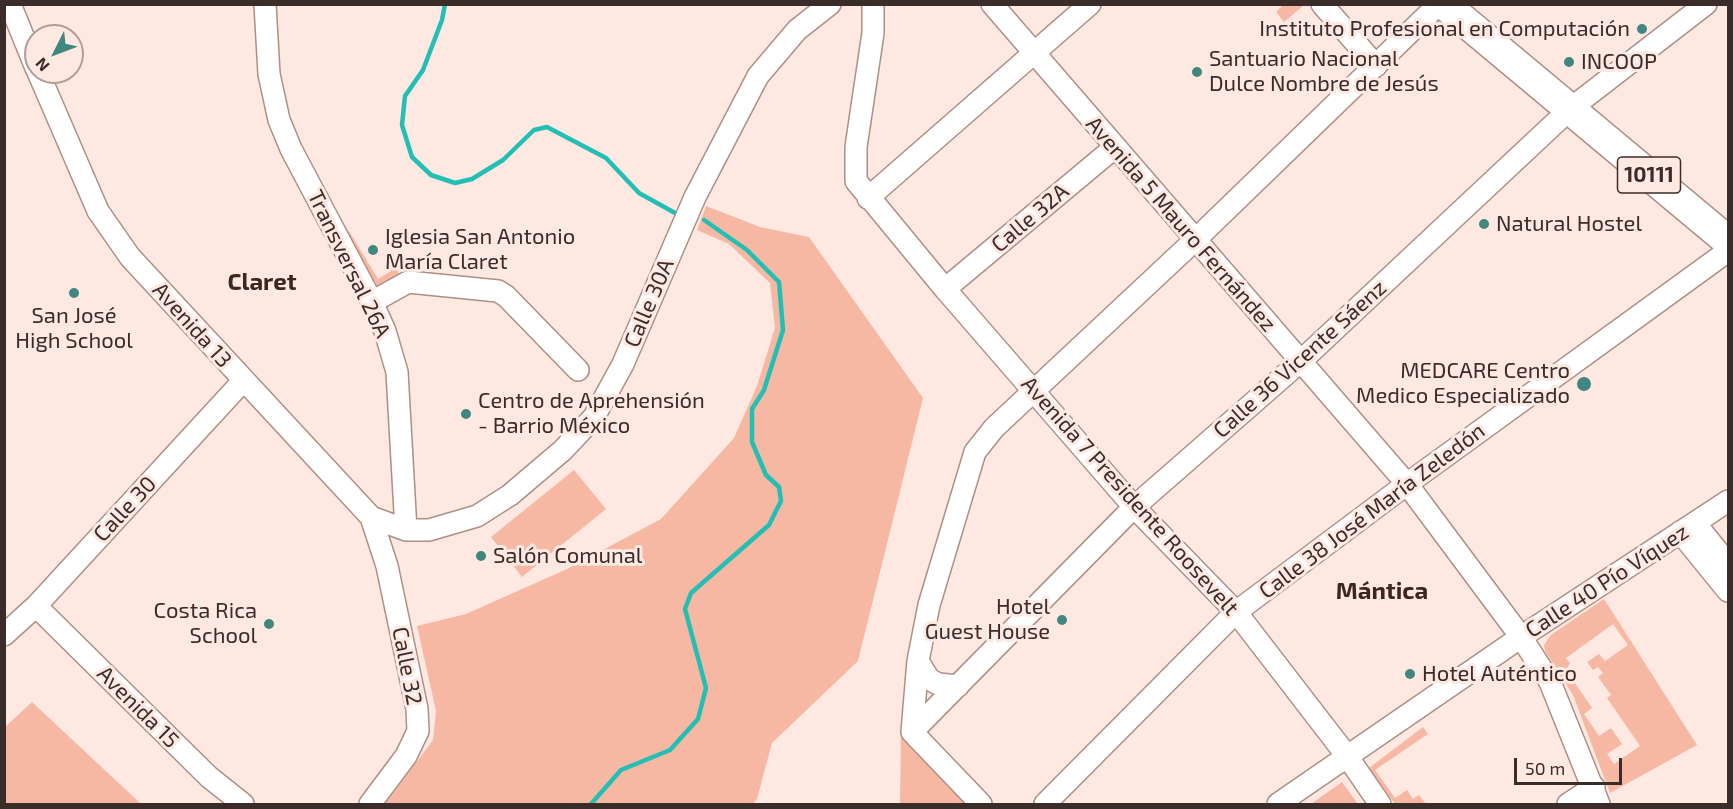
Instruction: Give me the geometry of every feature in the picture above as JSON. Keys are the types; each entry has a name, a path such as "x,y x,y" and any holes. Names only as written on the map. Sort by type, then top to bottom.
{"highway":[{"name":"10111","path":"1442,4 1728,241"}],"street":[{"name":"Avenida 13","path":"10,4 24,38"},
{"name":"Transversal 26A","path":"265,4 269,74 279,120 291,149 372,302 385,331 397,372 406,530"},
{"name":"Calle 30A","path":"406,530 429,530 477,516 510,495 563,450 594,417 623,364 695,197 758,76 796,30 830,4"},
{"name":"Avenida 7 Presidente Roosevelt","path":"873,4 873,33 854,167 856,181 945,289 1134,507 1236,612 1347,756 1380,804"},
{"name":"Avenida 5 Mauro Fernández","path":"992,4 1032,54 1407,484 1521,637 1550,682 1596,796"},
{"path":"868,198 1090,4"},
{"path":"1322,4 1376,66"},
{"path":"981,804 912,732 918,661 929,605 975,452 994,428 1442,4"},
{"name":"Calle 36 Vicente Sáenz","path":"912,732 1134,507 1301,361 1570,109 1680,12 1706,4"},
{"name":"Avenida 13","path":"43,84 98,211 111,232 243,381 371,517 406,530"},
{"name":"Calle 32A","path":"945,289 1114,148"},
{"name":"Calle 38 José María Zeledón","path":"1045,804 1236,612 1407,484 1728,251"},
{"path":"372,302 408,282 498,291 506,296 578,370"},
{"name":"Calle 30","path":"4,635 36,606 243,381"},
{"name":"Calle 40 Pío Víquez","path":"1278,804 1521,637 1728,501"},
{"name":"Calle 32","path":"370,804 406,756 418,731 417,710 387,566 371,517"},
{"path":"1687,528 1728,564"},
{"path":"1687,528 1728,591"},
{"name":"Avenida 15","path":"36,606 209,777 243,804"},
{"path":"918,661 928,678 938,684 958,686"},
{"path":"1568,804 1596,796"}],"shaded area":[{"path":"1283,5 1304,5 1284,22 1276,12"},
{"path":"706,206 760,227 809,237 923,398 858,661 772,743 757,799 753,804 385,804 433,740 436,711 417,626 466,614 567,569 661,519 734,438 757,386 775,328 770,283 729,244 697,230"},
{"path":"349,231 378,279 396,268 401,278 378,287 346,233"},
{"path":"574,470 606,509 522,577 491,537"},
{"path":"1604,599 1697,745 1610,793 1573,695 1545,651 1544,645 1551,635","holes":["1613,624 1628,645 1605,661 1599,654 1587,662 1593,670 1598,667 1603,673 1598,677 1611,695 1607,698 1640,746 1614,764 1607,754 1622,744 1611,728 1599,736 1584,714 1592,708 1566,670 1570,663 1566,658"]},
{"path":"32,702 141,804 5,804 5,727"},
{"path":"1423,727 1428,734 1375,770 1395,798 1407,790 1413,799 1419,795 1426,804 1395,804 1369,768"},
{"path":"901,731 970,804 900,804"},
{"path":"1342,782 1358,804 1311,804"}],"waterway":[{"path":"445,4 442,20 423,70 405,96 402,125 412,157 431,175 455,183 472,179 503,160 534,130 547,127 606,158 639,193 675,213"},
{"path":"591,804 621,770 670,750 698,719 706,688 685,609 691,593 769,525 781,501 779,487 766,475 752,442 752,409 764,390 783,330 779,282 747,250 704,220"}],"place":[{"name":"Instituto Profesional en Computación","path":"1642,29"},
{"name":"INCOOP","path":"1569,62"},
{"name":"Santuario Nacional Dulce Nombre de Jesús","path":"1197,72"},
{"name":"Natural Hostel","path":"1484,224"},
{"name":"Iglesia San Antonio María Claret","path":"373,250"},
{"name":"San José High School","path":"74,293"},
{"name":"MEDCARE Centro Medico Especializado","path":"1584,384"},
{"name":"Centro de Aprehensión - Barrio México","path":"466,414"},
{"name":"Salón Comunal","path":"481,556"},
{"name":"Hotel Guest House","path":"1062,620"},
{"name":"Costa Rica School","path":"269,624"},
{"name":"Hotel Auténtico","path":"1410,674"}],"district":[{"name":"Claret","path":"262,282"},
{"name":"Mántica","path":"1382,591"}]}
